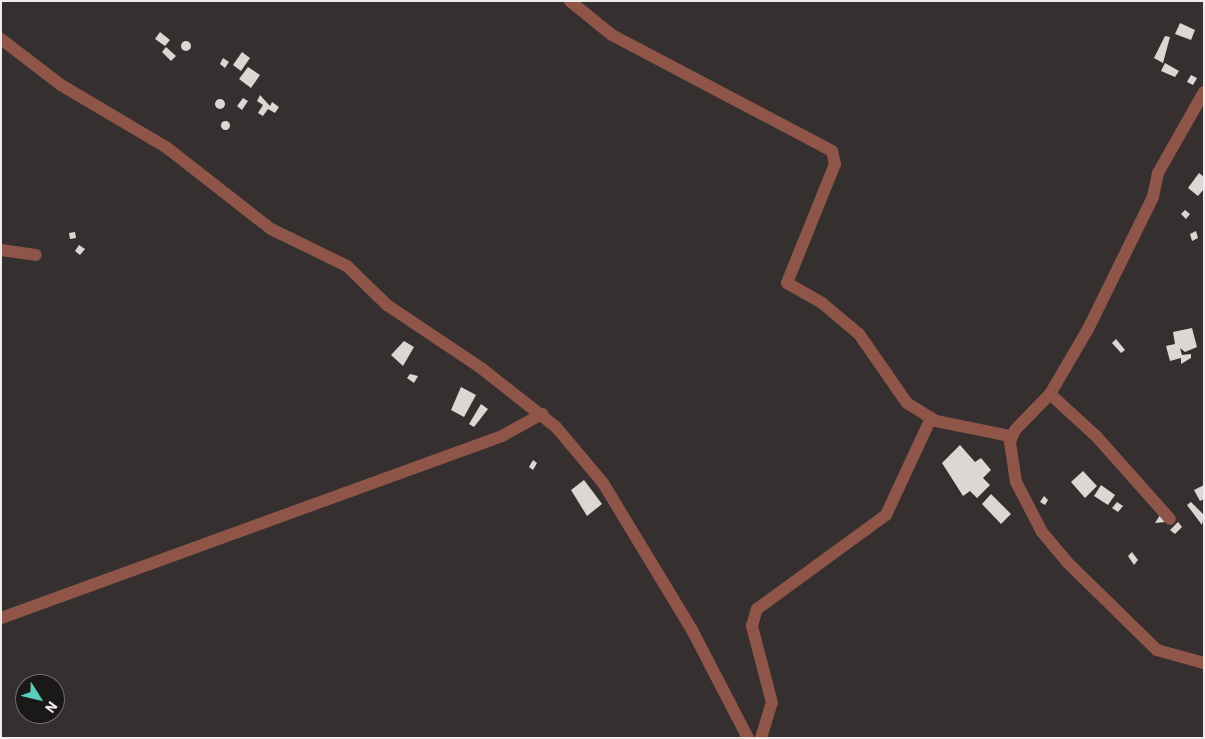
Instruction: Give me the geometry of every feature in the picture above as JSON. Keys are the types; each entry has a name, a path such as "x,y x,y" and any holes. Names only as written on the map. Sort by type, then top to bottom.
{"street":[{"path":"570,1 612,35 832,151 835,164 787,283 822,303 859,334 896,392 931,418 1010,436"},
{"path":"1,40 61,85 166,147 271,229 347,266 387,305 542,414 603,483 692,630 748,738"},
{"path":"1010,436 1050,394 1097,313 1153,196 1158,173 1204,92"},
{"path":"1,250 36,255"},
{"path":"1050,394 1096,436 1170,520"},
{"path":"1,618 502,436 542,414"},
{"path":"761,738 772,703 752,626 757,610 886,515 931,418"},
{"path":"1010,436 1016,482 1042,532 1067,562 1157,650 1204,663"}],"building":[{"path":"1180,23 1195,30 1191,40 1175,34"},
{"path":"160,32 170,40 165,46 155,39"},
{"path":"1165,36 1170,37 1163,63 1154,58"},
{"path":"186,41 191,46 186,51 181,46"},
{"path":"166,47 176,56 171,61 162,52"},
{"path":"242,52 250,58 241,71 233,65"},
{"path":"223,58 229,62 225,68 220,64"},
{"path":"1165,63 1179,71 1175,77 1161,71"},
{"path":"248,67 260,75 251,88 239,79"},
{"path":"1191,75 1197,78 1193,85 1187,82"},
{"path":"260,95 270,106 272,102 279,107 275,113 268,109 263,116 258,113 263,105 257,101"},
{"path":"243,98 248,101 242,110 237,106"},
{"path":"220,99 225,104 220,109 215,104"},
{"path":"225,120 230,125 225,130 220,125"},
{"path":"1199,173 1204,177 1204,189 1198,196 1188,188"},
{"path":"1185,210 1190,214 1186,219 1181,214"},
{"path":"1196,231 1198,238 1192,241 1190,234"},
{"path":"75,232 76,238 70,239 69,233"},
{"path":"79,245 85,249 80,255 75,251"},
{"path":"1192,328 1197,347 1185,352 1180,348 1182,355 1191,354 1191,358 1181,364 1181,358 1170,361 1166,346 1175,344 1173,332"},
{"path":"1116,339 1125,350 1121,353 1112,343"},
{"path":"404,341 414,347 403,366 391,355"},
{"path":"410,374 418,376 414,383 407,378"},
{"path":"461,387 476,395 464,417 451,410"},
{"path":"481,404 488,409 474,427 469,424"},
{"path":"960,445 975,462 981,458 991,470 983,478 990,485 977,498 970,491 963,496 942,463"},
{"path":"533,460 537,463 533,470 529,467"},
{"path":"1083,471 1097,486 1085,498 1071,482"},
{"path":"584,480 602,504 587,516 571,490"},
{"path":"1101,485 1115,495 1108,505 1094,496"},
{"path":"1204,485 1204,499 1200,501 1194,490"},
{"path":"991,494 1011,514 1001,524 982,504"},
{"path":"1044,496 1048,500 1045,505 1040,502"},
{"path":"1117,502 1123,506 1118,512 1112,508"},
{"path":"1191,502 1204,515 1202,525 1187,505"},
{"path":"1160,515 1165,522 1155,523"},
{"path":"1178,522 1182,527 1175,534 1170,530"},
{"path":"1132,552 1138,560 1134,565 1128,556"}]}
